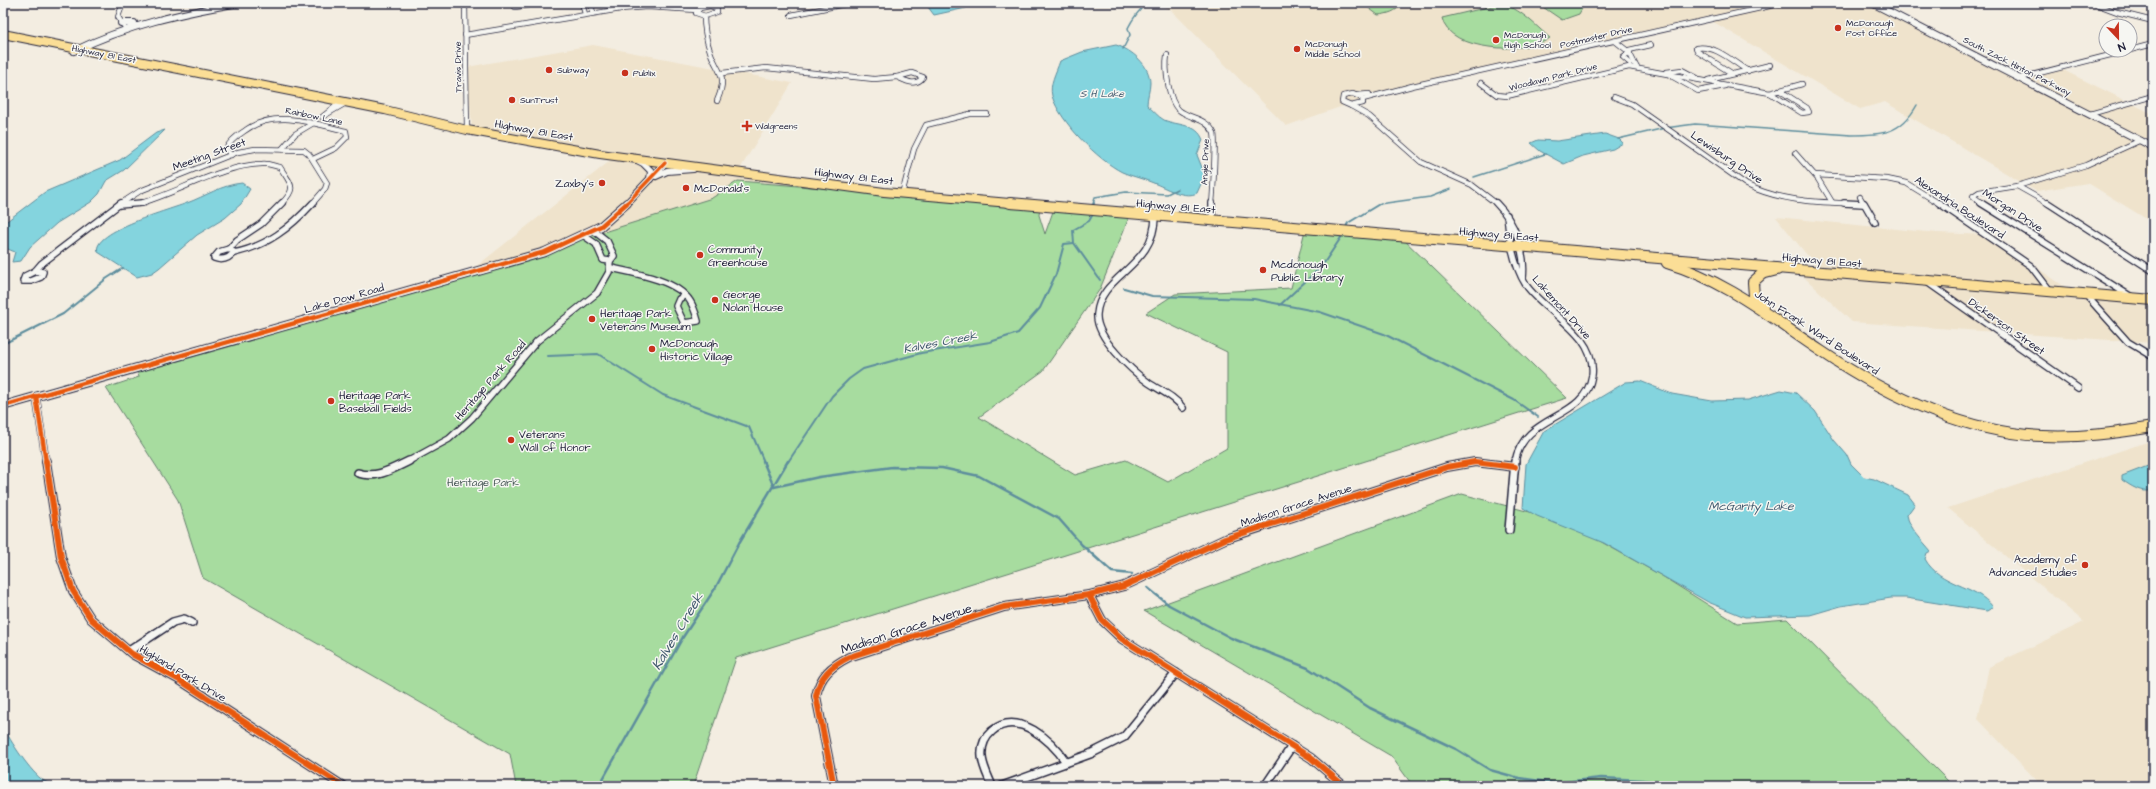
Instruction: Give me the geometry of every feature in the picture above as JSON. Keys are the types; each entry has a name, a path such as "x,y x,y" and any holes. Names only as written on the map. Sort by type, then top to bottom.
{"main road":[{"name":"South Zack Hinton Parkway","path":"1872,3 2153,147"},
{"name":"Highway 81 East","path":"3,34 385,110 467,130 634,159 902,194 2153,300"},
{"name":"Highway 81 East","path":"3,37 74,49"},
{"name":"John Frank Ward Boulevard","path":"1634,257 1669,264 1699,274 1729,289 1868,381 1919,406 1969,422 2006,431 2040,436 2080,436 2153,427"},
{"path":"1772,317 1754,297 1752,291 1753,282 1762,274 1788,269"}],"street":[{"path":"123,3 118,16 125,26"},
{"path":"74,49 125,26 181,11 226,3"},
{"path":"74,49 125,26 239,3"},
{"name":"Travis Drive","path":"464,3 467,130"},
{"path":"513,3 515,7 545,3"},
{"path":"582,3 585,14"},
{"path":"591,3 593,13"},
{"path":"791,15 850,3"},
{"name":"Postmaster Drive","path":"1412,86 1783,3"},
{"path":"2093,3 2117,12 2153,21"},
{"path":"465,35 585,14 635,7 697,10 714,5 717,8 717,12 704,16 697,14 697,10"},
{"path":"704,16 704,27 710,52 722,73 721,92 717,101"},
{"path":"1615,41 1629,51 1634,57 1633,66"},
{"path":"2138,48 2153,44"},
{"path":"1629,51 1651,45"},
{"path":"1733,74 1698,52 1696,48 1710,48 1748,71"},
{"path":"1629,51 1633,66"},
{"name":"Angie Drive","path":"1167,56 1165,66 1168,74 1171,99 1179,110 1205,122 1214,134 1212,221"},
{"path":"2020,78 2099,58"},
{"name":"Woodlawn Park Drive","path":"1481,83 1498,96 1507,96 1619,68 1633,66 1662,73 1770,93 1802,113 1809,112 1807,108 1779,90"},
{"name":"Woodlawn Park Drive","path":"1705,81 1770,66"},
{"path":"722,73 766,68 874,78 897,77 912,73 923,77 920,81 912,83 897,77"},
{"name":"Woodlawn Park Drive","path":"1662,73 1681,70 1700,80"},
{"name":"Woodlawn Park Drive","path":"1670,74 1698,91 1728,85"},
{"name":"Woodlawn Park Drive","path":"1770,93 1802,84"},
{"path":"1412,86 1357,95 1347,95 1342,97 1342,102 1360,110 1418,161 1483,190 1507,215 1507,227 1517,247"},
{"path":"1351,106 1412,86"},
{"path":"1357,95 1363,101 1366,111 1381,125 1381,127"},
{"path":"2090,114 2153,96"},
{"name":"Lewisburg Drive","path":"1614,97 1632,104 1754,189 1783,198 1864,204"},
{"path":"282,148 295,134 343,102"},
{"path":"902,194 914,149 926,125 970,114 987,114"},
{"name":"Rainbow Lane","path":"231,155 226,149 229,143 257,122 282,117 314,122 341,128 346,131 347,134 344,142 333,150 312,159"},
{"path":"2017,186 2086,165 2141,140"},
{"name":"Meeting Street","path":"35,271 41,264 118,205 138,192 231,155 250,149 282,148 304,150 312,159 327,182 325,189 279,236 255,249 232,251 237,240 261,224 291,194 292,187 280,167 269,164 243,166 150,202 133,206 118,205"},
{"path":"1795,153 1815,175 1832,202"},
{"path":"634,159 648,166 651,171 650,179"},
{"name":"Lake Dow Road","path":"3,406 545,252 583,236 620,210 665,163"},
{"path":"650,179 667,171 704,168"},
{"name":"Alexandria Boulevard","path":"1815,175 1887,179 1906,183 1960,216 1979,232 2031,266 2051,292"},
{"name":"Morgan Drive","path":"2135,299 1978,201 1973,196 1979,192 2017,186 2033,194 2090,229 2153,271"},
{"path":"1860,197 1875,222"},
{"path":"1155,215 1155,232 1151,242 1134,265 1102,294 1096,315 1102,330 1128,365 1149,383 1174,398 1183,408"},
{"path":"593,230 604,238 610,246 614,256 610,261 611,268 642,275 681,291 684,296 690,299 698,324 684,323 681,321 676,306 677,302 684,296"},
{"path":"583,236 594,243 603,260 610,261"},
{"path":"594,243 604,238"},
{"name":"Lakemont Drive","path":"1509,530 1515,467 1518,450 1524,438 1541,425 1572,407 1579,401 1588,389 1592,374 1590,361 1582,343 1528,288 1518,271 1517,247"},
{"name":"Heritage Park Road","path":"358,473 372,476 382,474 429,451 464,427 526,352 547,332 584,307 599,292 611,268"},
{"name":"Dickerson Street","path":"1926,281 2078,388"},
{"path":"2086,295 2128,342 2153,358"},
{"name":"Highland Park Drive","path":"36,396 61,557 72,591 91,619 132,654 178,680 333,778 343,786"},
{"name":"Madison Grace Avenue","path":"834,786 816,696 817,686 822,676 838,662 849,657 1004,607 1089,595 1124,586 1224,539 1447,467 1475,462 1515,467"},
{"path":"1089,595 1098,615 1113,632 1292,746 1322,767 1344,786"},
{"path":"129,651 173,622 184,619 192,623"},
{"path":"1002,786 1110,745 1124,737 1176,673"},
{"path":"992,786 983,761 982,750 987,737 995,729 1002,726 1014,724 1031,729 1054,746 1066,762"},
{"path":"1265,786 1292,746"}],"shaded area":[{"path":"1161,3 1780,3 1363,99 1286,126 1170,9 1167,9"},
{"path":"1791,3 1877,3 2024,78 2059,68 2153,114 2153,172 2145,174 2153,179 2153,223 2088,183 2036,191 1885,102 1860,109 1712,21"},
{"path":"593,45 792,83 737,174 812,181 464,276 610,161 472,129 467,67"},
{"path":"1776,217 1937,233 1989,235 2077,295 2153,302 2153,343 1852,322 1790,264 1816,266"},
{"name":"Academy of Advanced Studies","path":"2153,440 2153,786 2042,786 1978,719 1989,667 2084,622 1948,508"}],"green space":[{"path":"1362,3 1402,3 1395,10 1378,15"},
{"path":"1537,3 1584,3 1584,5 1579,14 1562,20"},
{"path":"1501,4 1521,13 1550,38 1525,47 1490,47 1473,44 1458,38 1447,29 1442,18"},
{"name":"Heritage Park","path":"738,181 1040,206 1039,215 1045,234 1056,203 1132,210 1100,289 1043,371 979,417 1075,475 1126,460 1168,482 1227,448 1227,352 1146,313 1175,294 1291,288 1306,226 1398,234 1567,398 736,658 693,786 516,786 510,754 203,578 178,500 106,388 139,377 135,365 470,274 712,198"},
{"path":"1462,494 1564,521 1662,576 1737,623 1787,619 1953,786 1413,786 1391,756 1144,611"}],"water":[{"path":"925,3 960,3 966,8 934,15"},
{"name":"S H Lake","path":"1116,45 1134,54 1147,70 1150,88 1147,105 1164,120 1192,128 1203,140 1197,155 1205,175 1197,193 1187,195 1176,193 1152,182 1126,174 1112,166 1091,150 1071,128 1056,106 1052,96 1051,87 1060,61 1082,52"},
{"path":"165,130 124,170 106,181 99,194 91,202 57,223 30,247 21,261 12,262 15,252 3,247 3,224 45,192 120,160 156,133"},
{"path":"1605,134 1619,139 1623,143 1613,149 1583,156 1564,164 1540,151 1531,143 1538,140 1557,141"},
{"path":"242,183 250,189 241,204 225,218 197,235 152,273 137,277 98,252 99,244 107,236 119,229 187,203 220,188"},
{"name":"McGarity Lake","path":"1640,381 1672,394 1712,401 1748,400 1781,390 1796,393 1815,411 1834,440 1847,455 1851,464 1864,477 1874,479 1908,495 1915,504 1907,515 1908,520 1920,539 1931,551 1927,553 1925,559 1931,568 1939,575 1986,599 1993,607 1987,611 1906,598 1891,598 1841,606 1810,615 1745,617 1708,602 1604,543 1537,516 1523,508 1526,464 1544,431 1626,382"},
{"path":"2153,464 2153,490 2141,490 2122,480 2122,476"},
{"path":"3,726 21,756 33,771 44,781 62,786 3,786"}],"waterway":[{"name":"Kalves Creek","path":"1123,49 1130,35 1128,28 1130,24 1138,12 1147,3"},
{"path":"1618,139 1665,128 1695,124 1851,135 1881,133 1890,131 1904,122 1911,115 1917,105"},
{"path":"1474,177 1545,154"},
{"name":"Kalves Creek","path":"1093,204 1095,197 1126,192 1167,194 1177,189"},
{"path":"1379,204 1430,197 1451,189"},
{"path":"1345,229 1348,223 1379,204"},
{"name":"Kalves Creek","path":"1074,243 1073,230 1089,221 1093,214"},
{"path":"1281,304 1322,266 1342,236"},
{"name":"Kalves Creek","path":"788,462 832,396 849,379 863,369 921,353 990,342 1018,333 1040,308 1056,274 1064,244 1074,243"},
{"path":"1074,243 1100,280"},
{"path":"3,344 63,314 106,279 123,268"},
{"path":"1124,288 1152,296 1254,299 1281,304"},
{"path":"1281,304 1320,312 1384,334 1514,400 1538,417"},
{"name":"Kalves Creek","path":"548,356 598,354 663,395 749,427 764,462"},
{"name":"Kalves Creek","path":"763,461 773,485"},
{"name":"Kalves Creek","path":"773,485 788,461"},
{"path":"773,485 774,487 819,477 892,467 942,468 979,476 1059,519 1082,545 1112,572 1132,574"},
{"name":"Kalves Creek","path":"599,786 683,637 716,587 739,543 773,485"},
{"path":"1148,588 1169,605 1231,638 1308,668 1370,708 1456,749 1490,770 1519,778 1555,783 1601,778 1642,780 1686,786"}],"cycle path":[{"path":"3,406 545,252 601,226 626,204 665,163"},
{"path":"36,396 61,557 73,591 91,619 132,654 178,679 333,778 343,786"},
{"path":"1089,595 1124,586 1225,539 1447,467 1475,462 1515,467"},
{"path":"834,786 816,696 819,683 826,672 831,668 849,657 1004,607 1089,595 1102,620 1122,639 1311,758 1344,786"}],"place":[{"name":"McDonough Post Office","path":"1838,28"},
{"name":"McDonugh High School","path":"1496,40"},
{"name":"McDonugh Middle School","path":"1297,49"},
{"name":"Subway","path":"549,70"},
{"name":"Publix","path":"625,73"},
{"name":"SunTrust","path":"512,100"},
{"name":"Walgreens","path":"747,126"},
{"name":"Zaxby's","path":"602,183"},
{"name":"McDonald's","path":"686,188"},
{"name":"Community Greenhouse","path":"700,255"},
{"name":"Mcdonough Public Library","path":"1263,270"},
{"name":"George Nolan House","path":"715,300"},
{"name":"Heritage Park Veterans Museum","path":"592,319"},
{"name":"McDonough Historic Village","path":"652,349"},
{"name":"Heritage Park Baseball Fields","path":"331,401"},
{"name":"Veterans Wall of Honor","path":"511,440"},
{"name":"Academy of Advanced Studies","path":"2085,565"}]}
